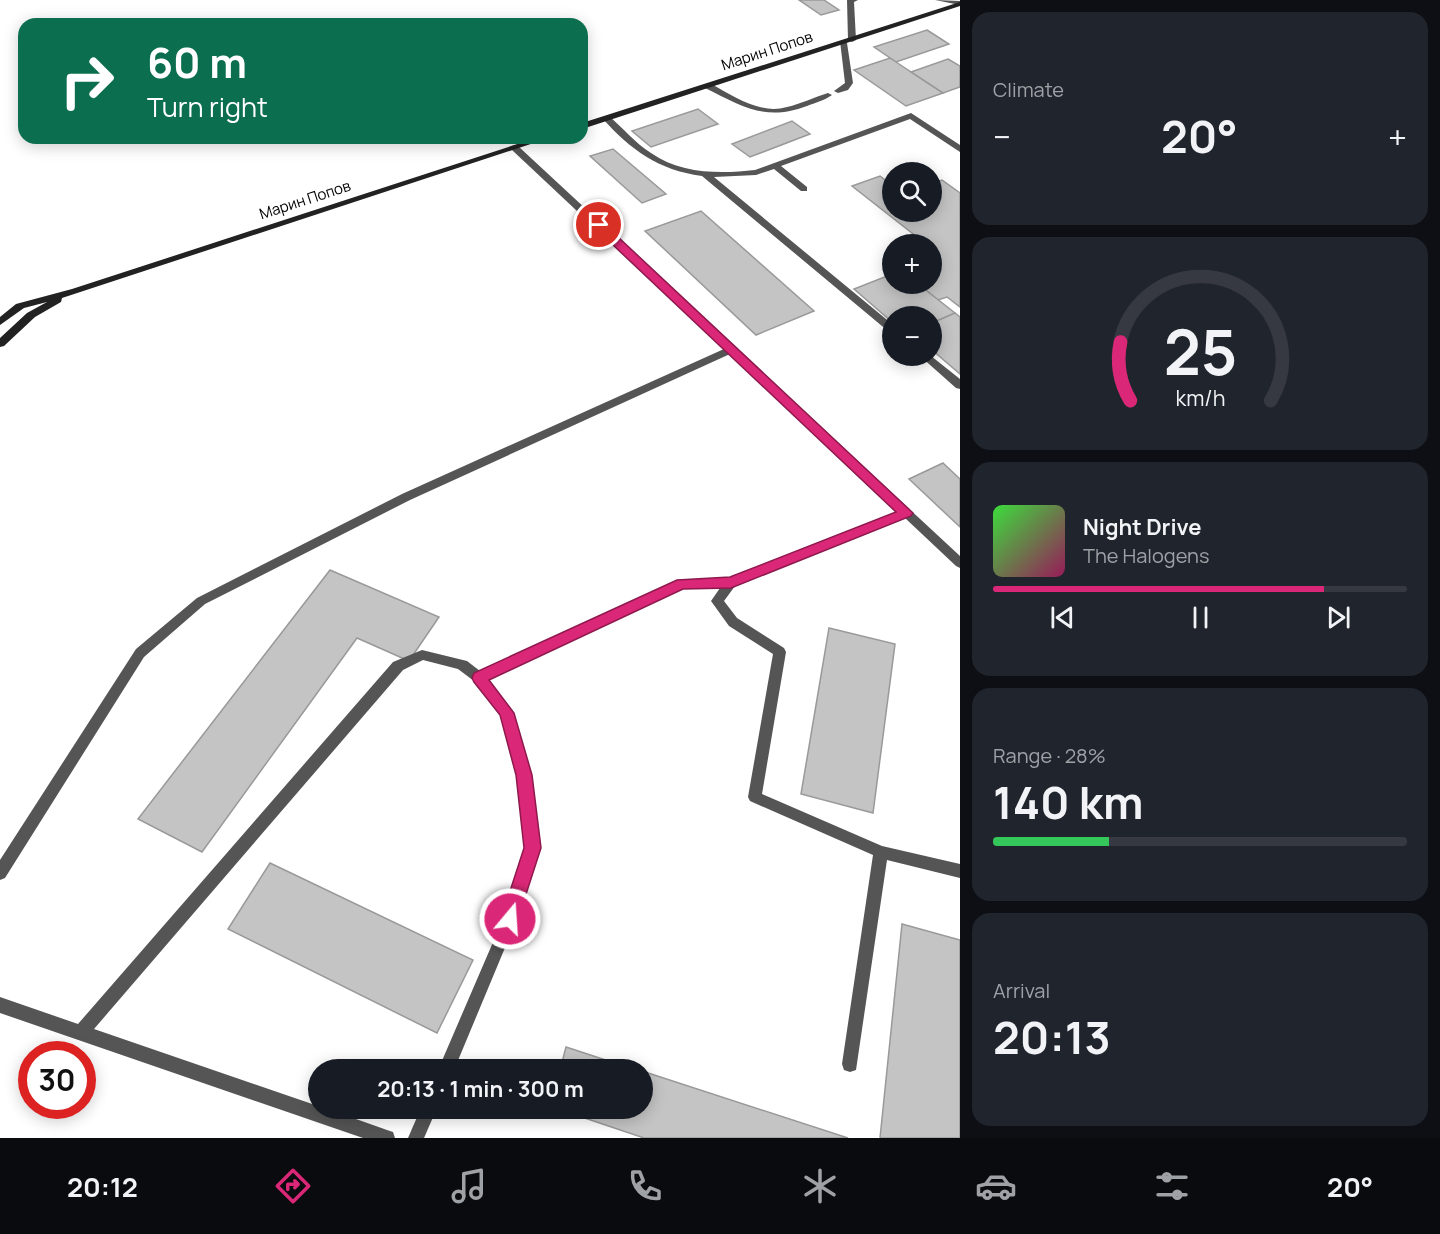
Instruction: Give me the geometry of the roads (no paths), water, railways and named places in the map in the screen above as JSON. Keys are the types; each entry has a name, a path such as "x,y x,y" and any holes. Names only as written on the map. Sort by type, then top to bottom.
{"main road":[{"name":"Марин Попов","path":"588,124 847,41 960,2"},
{"name":"Марин Попов","path":"75,291 527,144"},
{"path":"0,321 20,306 75,291"},
{"path":"0,344 31,315 75,291"}],"street":[{"path":"838,91 845,88 849,82 847,41 850,1 854,0"},
{"path":"939,0 960,2"},
{"path":"708,86 759,110 772,112 786,111 828,95"},
{"path":"606,118 654,160 705,174 732,176 756,172 911,116 960,149"},
{"path":"515,148 960,563"},
{"path":"775,165 804,189"},
{"path":"705,174 882,321"},
{"path":"0,873 140,653 201,601 406,497 732,350"},
{"path":"937,366 960,385"},
{"path":"479,678 682,584 731,583 906,513"},
{"path":"731,583 717,601 733,622 780,652 755,797 881,852 960,871"},
{"path":"81,1032 398,666 422,655 462,665 479,678 507,713 524,775 532,848 510,919 451,1059"},
{"path":"850,1064 881,852"},
{"path":"0,1005 387,1138"},
{"path":"416,1138 424,1119"}]}
